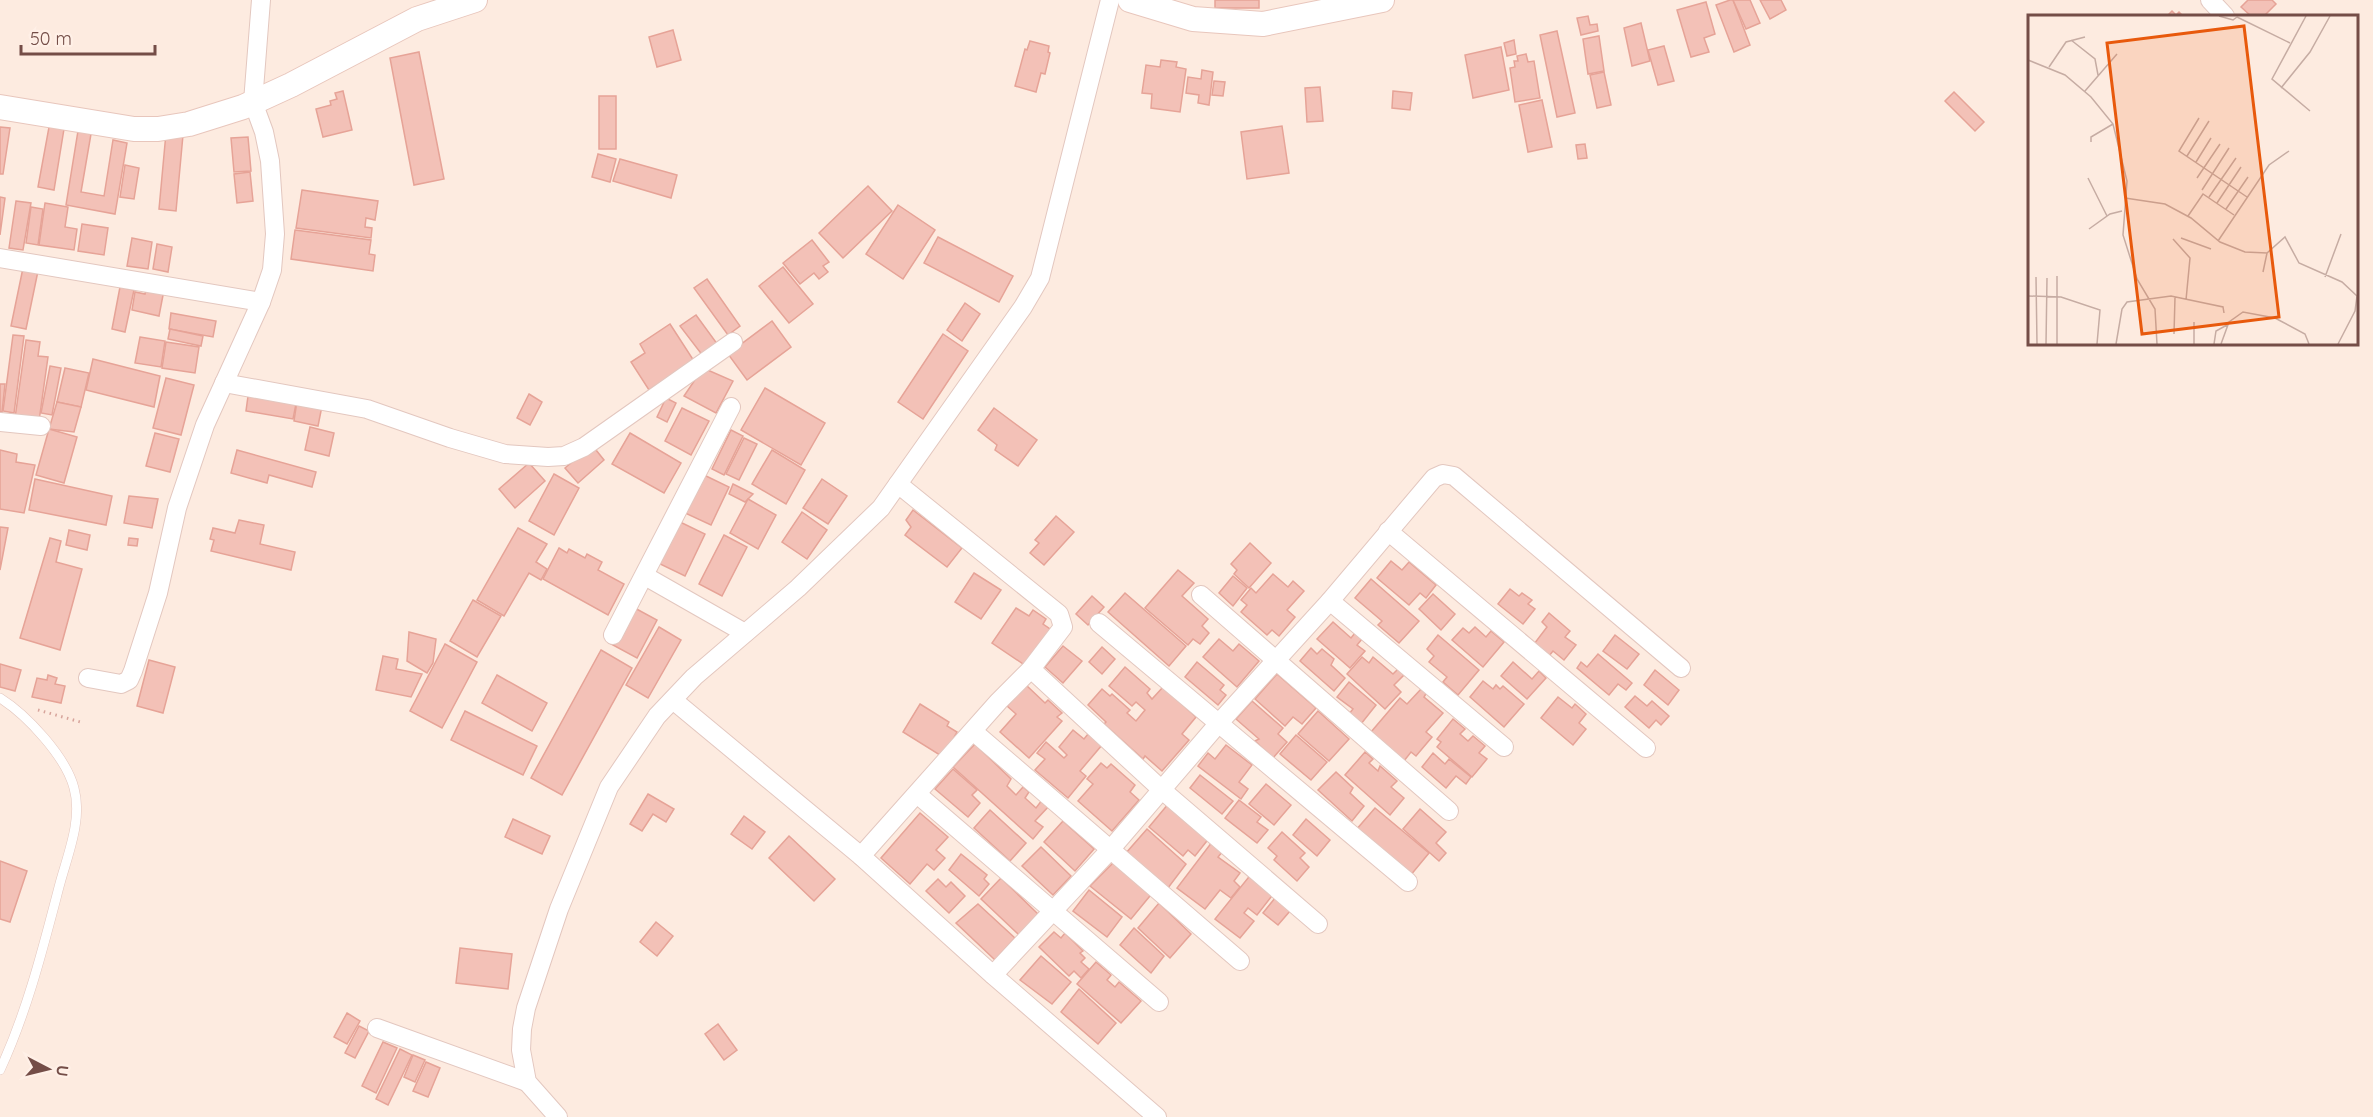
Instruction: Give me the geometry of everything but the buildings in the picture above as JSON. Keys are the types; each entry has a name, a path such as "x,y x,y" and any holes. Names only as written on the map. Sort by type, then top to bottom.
{"street":[{"path":"88,678 121,684 129,680 134,671 158,593 180,498 205,424 261,302 272,270 275,234 268,146 253,102 261,0"},
{"path":"0,107 118,126 158,129 189,124 253,102 330,65 410,22 475,0"},
{"path":"527,1082 521,1050 526,1008 559,909 609,787 657,716 694,677 746,633 881,508 1023,307 1040,278 1110,0"},
{"path":"1130,0 1193,19 1263,24 1382,0"},
{"path":"2210,0 2224,15"},
{"path":"0,258 261,302"},
{"path":"224,383 367,409 459,441 505,454 556,457 584,447 734,342"},
{"path":"614,634 731,407"},
{"path":"0,422 41,426"},
{"path":"993,975 1110,850 1218,724 1330,601 1434,478 1443,474 1454,476 1681,668"},
{"path":"861,856 974,732 999,701 1031,669 1062,631 1063,621 1059,614 898,484"},
{"path":"1388,531 1646,748"},
{"path":"645,576 746,633"},
{"path":"1201,595 1449,811"},
{"path":"1330,601 1504,747"},
{"path":"1099,623 1408,882"},
{"path":"1031,669 1162,789 1318,924"},
{"path":"673,700 861,856 993,975 1157,1117"},
{"path":"974,732 1240,961"},
{"path":"917,794 1159,1002"},
{"path":"377,1028 527,1082 558,1117"}],"lane":[{"path":"0,698 10,704 51,745 66,769 74,788 77,807 74,829 42,950 12,1043 0,1070"}],"path":[{"path":"10,704 84,723"}]}
